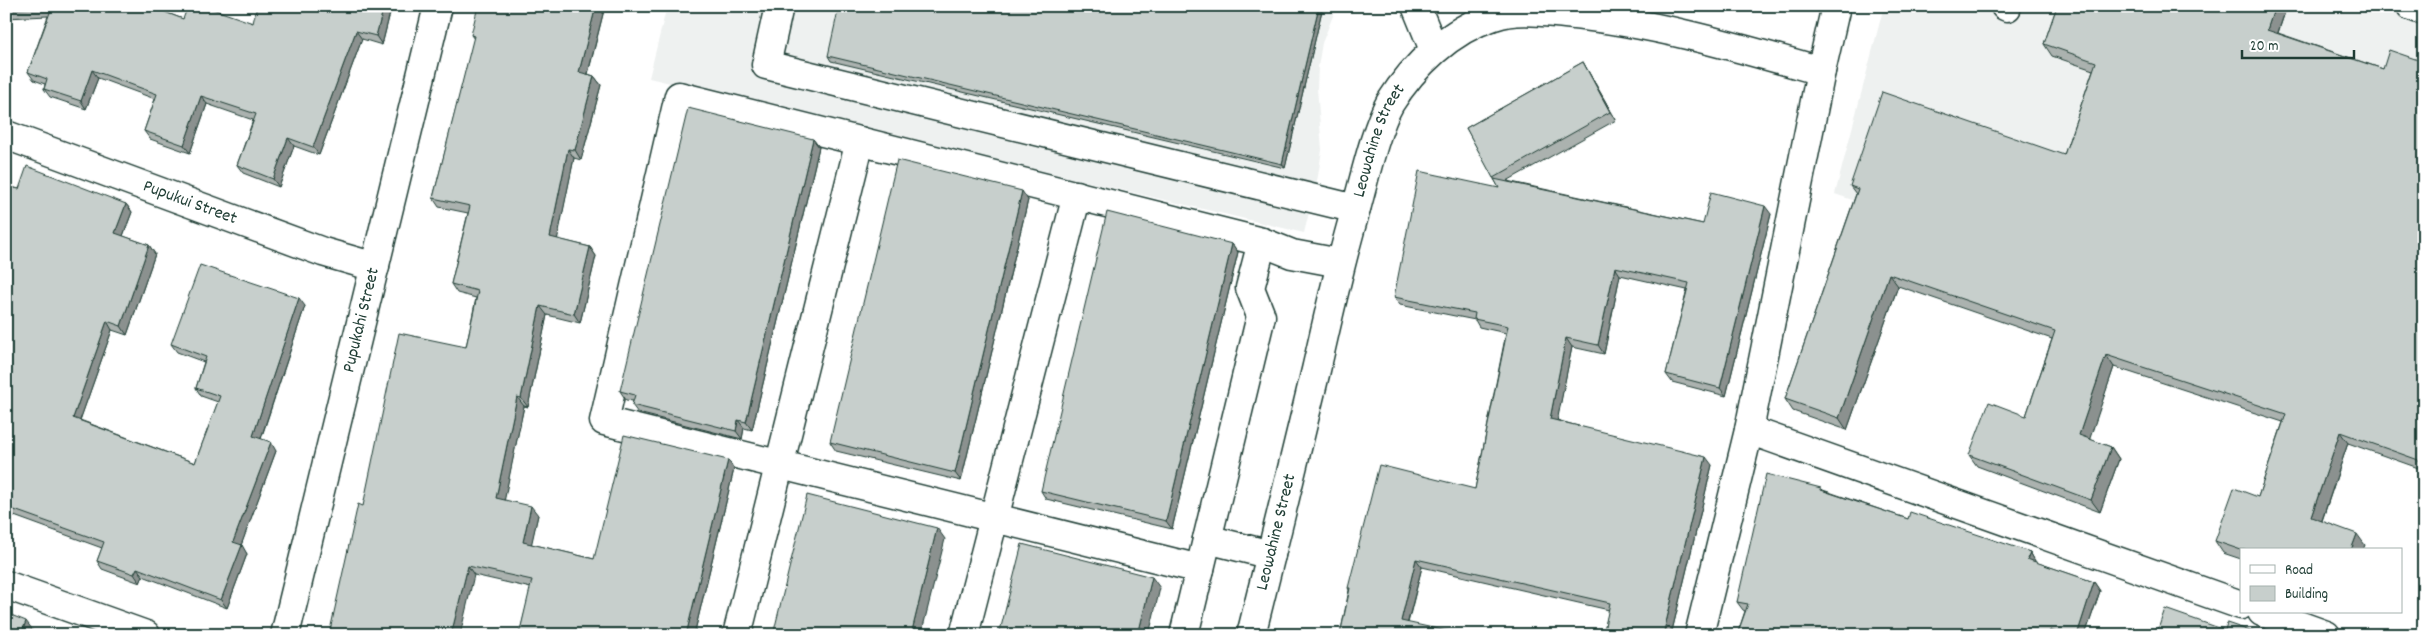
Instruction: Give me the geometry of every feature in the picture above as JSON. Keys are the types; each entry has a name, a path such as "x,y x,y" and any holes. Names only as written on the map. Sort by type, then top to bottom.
{"street":[{"name":"Pupukahi Street","path":"285,635 438,6"},
{"path":"779,6 766,65 1356,208"},
{"path":"1416,6 1434,50"},
{"path":"1699,635 1749,430 1836,6"},
{"path":"2411,6 2424,11"},
{"name":"Leowahine Street","path":"1251,635 1340,263 1356,208 1389,106 1409,76 1434,50 1465,29 1495,15 1526,10 1612,18 1759,54 1821,72"},
{"path":"1200,569 604,421 679,96 1262,242 1292,254 1340,263"},
{"name":"Pupukui Street","path":"6,135 323,252 374,267"},
{"path":"737,635 860,141"},
{"path":"964,635 1077,195"},
{"path":"1184,635 1261,316 1250,288 1262,242"},
{"path":"1749,430 2240,605"},
{"path":"1207,539 1271,555"},
{"path":"6,585 146,635"},
{"path":"2268,614 2326,635"}],"shaded area":[{"path":"667,6 1337,6 1322,43 1318,67 1317,88 1322,150 1318,176 1304,233 649,78"},
{"path":"1884,6 2424,6 2424,398 1835,194"}],"building":[{"path":"6,6 149,6 183,19 188,6 204,6 253,23 257,6 384,6 376,36 356,31 313,147 288,138 273,179 237,165 256,114 201,96 184,145 144,131 157,94 92,70 81,101 44,89 47,79 28,72 52,7 6,10"},
{"path":"478,6 596,6 579,72 594,76 575,150 568,149 550,237 590,247 574,314 540,306 521,398 517,397 496,498 531,506 523,542 594,559 624,435 728,460 686,635 519,635 532,580 468,566 451,635 329,635 358,504 363,506 399,333 466,347 478,291 451,284 470,206 433,198 474,36 471,35"},
{"path":"839,6 1319,6 1282,164 828,56"},
{"path":"2057,6 2275,6 2267,30 2383,69 2389,50 2424,62 2424,390 2420,401 2424,402 2424,462 2340,432 2311,517 2357,534 2352,548 2240,548 2240,550 2215,541 2234,488 2258,497 2286,414 2106,355 2079,435 2111,447 2091,500 1969,455 1989,402 2026,416 2055,331 1889,274 1839,418 1785,399 1858,189 1850,186 1882,92 2064,155 2096,62 2044,44"},
{"path":"1583,62 1610,112 1493,178 1466,128"},
{"path":"688,108 813,139 746,422 738,420 736,431 632,405 635,395 620,391"},
{"path":"897,160 1022,191 955,473 830,442"},
{"path":"27,166 126,204 115,233 149,245 121,326 107,321 73,418 195,463 220,396 196,388 206,357 171,344 200,265 299,298 253,436 271,442 233,542 242,545 221,600 137,568 134,574 97,561 104,542 6,507 6,186 19,189"},
{"path":"1419,171 1499,188 1494,179 1703,224 1711,192 1765,206 1720,388 1666,374 1689,283 1615,267 1598,345 1566,338 1550,419 1706,457 1663,635 1603,635 1610,603 1416,559 1401,621 1465,635 1340,635 1350,588 1348,588 1379,465 1475,489 1508,326 1474,319 1475,313 1394,297"},
{"path":"1107,212 1232,244 1166,521 1041,491"},
{"path":"1766,474 1821,488 1821,490 1908,519 1910,512 2030,552 2027,559 2094,582 2077,635 2066,635 2050,630 2048,635 1737,635 1748,604 1737,602"},
{"path":"807,495 937,528 911,635 773,635"},
{"path":"1022,544 1152,577 1138,635 999,635"},
{"path":"2165,609 2225,630 2227,623 2262,635 2156,635"},
{"path":"6,613 26,621 21,635 6,635"}]}
